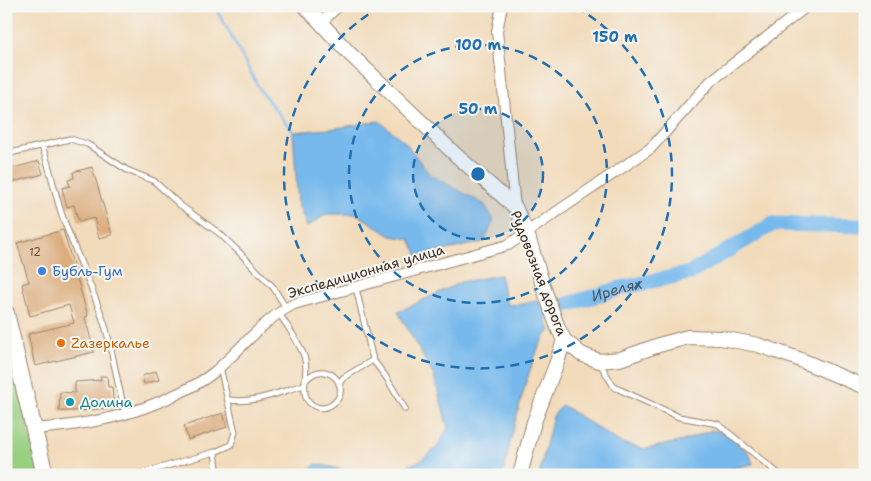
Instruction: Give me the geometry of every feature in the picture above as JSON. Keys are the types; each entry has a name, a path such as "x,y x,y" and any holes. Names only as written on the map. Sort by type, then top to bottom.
{"main road":[{"path":"6,313 44,475"}],"street":[{"name":"Рудовозная дорога","path":"305,6 320,24 457,156 494,186 515,207 527,233 561,334 581,354 599,361"},
{"path":"320,24 338,6"},
{"path":"502,6 496,31 515,207"},
{"name":"Экспедиционная улица","path":"34,429 85,423 126,414 160,402 197,384 220,367 282,311 306,300 356,288 508,245 651,148 710,82 807,6"},
{"path":"520,475 534,422 557,362 561,334"},
{"path":"599,361 620,359 688,337 720,338 758,345 796,358 865,387"}],"lane":[{"path":"6,154 70,138 87,144 127,170 154,181 180,206 219,233 264,277 276,292 282,311 305,359 305,383 304,391 308,401 312,405 323,408 333,404 340,395 339,384 336,378 327,372 315,373 305,383 265,398 247,401 229,400"},
{"path":"42,146 61,213 104,324 126,414"},
{"path":"356,288 373,360 386,377 405,409"},
{"path":"339,384 343,378 373,360"},
{"path":"599,361 614,387 679,417 718,424 780,475"},
{"path":"136,475 215,452 232,445 235,432 220,367"},
{"path":"215,452 216,475"}],"green space":[{"path":"6,335 40,475 6,475"}],"water":[{"path":"379,121 405,142 430,175 484,204 494,220 484,242 418,256 410,239 391,236 357,214 326,214 307,227 298,204 293,132 330,129"},
{"path":"500,275 507,305 524,304 538,300 550,331 543,339 529,375 515,421 503,475 302,475 317,464 347,471 394,470 418,462 437,448 448,428 434,376 398,312 461,282"},
{"path":"562,405 621,443 646,449 683,441 712,430 727,434 749,453 753,464 730,469 724,475 539,475 553,416"}],"building":[{"path":"39,161 43,174 6,184 6,170"},
{"path":"92,167 112,235 99,238 94,218 79,222 74,205 67,207 62,188 70,186 68,180 74,178 73,172"},
{"path":"63,230 88,316 85,317 94,352 35,366 28,334 74,323 69,305 30,316 22,284 29,282 17,243"},
{"path":"156,371 159,380 144,384 142,376"},
{"path":"100,376 107,376 108,387 112,387 114,407 80,411 59,411 60,392 75,393 75,382 101,380"},
{"path":"223,413 227,427 188,440 184,426"}],"waterway":[{"path":"214,6 260,90 293,132"},
{"name":"Ирелях","path":"523,321 543,312 621,288 690,273 773,224 865,226"}],"place":[{"name":"Бубль-Гум","path":"42,271"},
{"name":"Zазеркалье","path":"61,343"},
{"name":"Долина","path":"70,402"}]}
